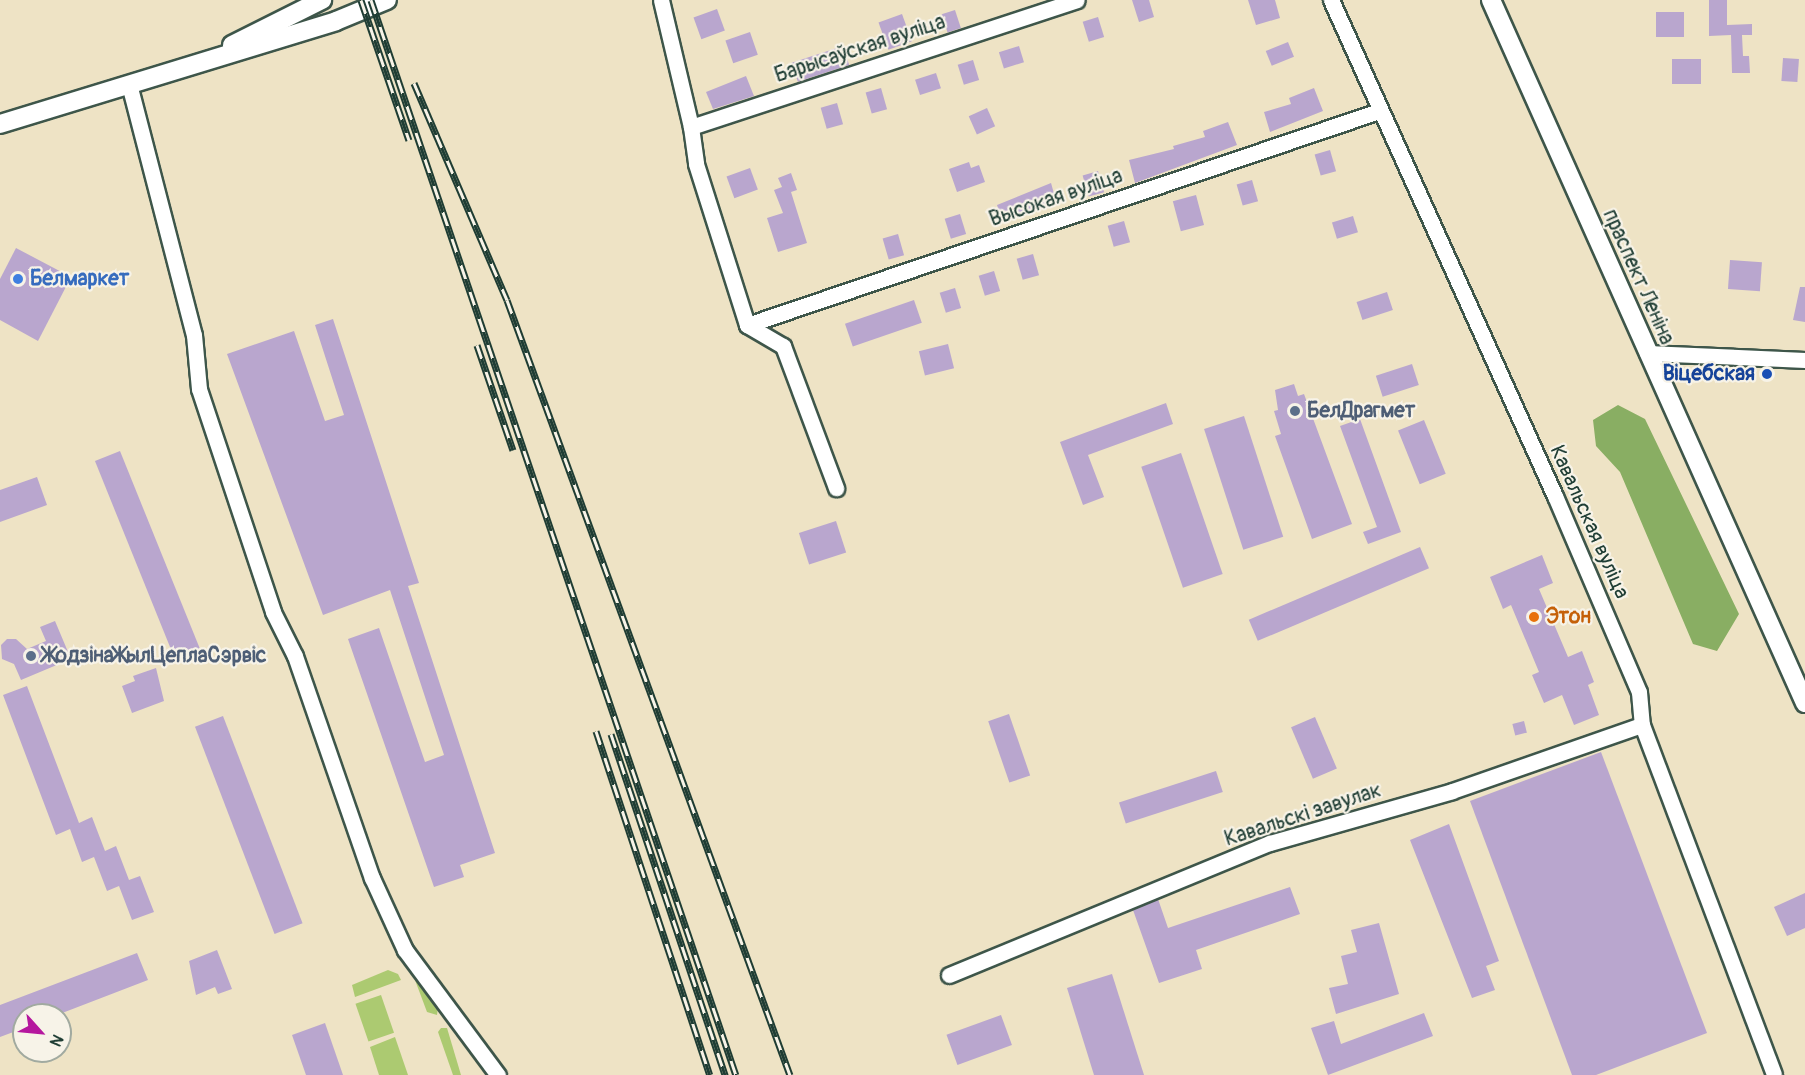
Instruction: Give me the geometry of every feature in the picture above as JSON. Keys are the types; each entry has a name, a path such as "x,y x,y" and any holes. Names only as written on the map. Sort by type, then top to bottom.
{"main road":[{"path":"202,62 282,17 322,0"},
{"path":"0,124 336,21 387,0"},
{"name":"праспект Леніна","path":"1491,0 1647,353 1702,466 1805,703"}],"street":[{"path":"661,0 692,127 696,164 747,325 783,346 836,488"},
{"name":"Барысаўская вуліца","path":"692,127 1077,0"},
{"name":"Кавальская вуліца","path":"1331,0 1598,594 1639,692 1642,725 1774,1074"},
{"path":"129,84 194,335 199,389 273,612 295,656 372,878 405,950 498,1075"},
{"name":"Высокая вуліца","path":"747,325 1379,111"},
{"path":"1647,353 1805,360"},
{"name":"Кавальскі завулак","path":"949,975 1270,843 1452,791 1642,725"}],"green space":[{"path":"1618,405 1645,419 1739,614 1717,651 1693,644 1620,472 1596,446 1593,420"},
{"path":"388,970 398,974 401,980 355,997 352,985"},
{"path":"415,980 438,1007 437,1015 427,1012"},
{"path":"381,995 394,1033 368,1042 355,1004"},
{"path":"441,1028 447,1028 461,1075 453,1075 438,1032"},
{"path":"395,1037 408,1075 379,1075 370,1047"}],"building":[{"path":"1132,0 1149,0 1154,17 1139,22"},
{"path":"1248,0 1275,0 1280,18 1256,25"},
{"path":"1709,0 1727,0 1727,25 1752,24 1752,35 1742,35 1743,56 1749,56 1750,73 1732,73 1731,35 1709,36"},
{"path":"717,9 725,31 701,39 694,18"},
{"path":"955,10 961,28 948,32 942,14"},
{"path":"1656,12 1684,12 1684,37 1656,37"},
{"path":"902,14 912,41 888,50 879,23"},
{"path":"1098,17 1104,37 1089,42 1083,22"},
{"path":"750,32 758,55 733,63 725,40"},
{"path":"1288,42 1294,57 1272,66 1266,51"},
{"path":"843,46 849,65 798,82 792,63"},
{"path":"1019,46 1024,62 1004,68 999,52"},
{"path":"1783,58 1799,59 1797,82 1781,81"},
{"path":"1672,59 1701,59 1701,84 1672,84"},
{"path":"973,60 979,80 964,85 958,65"},
{"path":"936,73 941,88 920,95 915,80"},
{"path":"746,76 754,96 713,109 706,92"},
{"path":"881,88 887,109 872,114 866,92"},
{"path":"1314,88 1323,111 1270,132 1264,112 1291,104 1289,98"},
{"path":"837,103 843,124 827,129 821,108"},
{"path":"987,108 995,126 977,134 969,116"},
{"path":"1228,122 1237,145 1135,183 1129,160 1174,149 1173,146 1205,137 1203,131"},
{"path":"1330,150 1336,171 1321,176 1315,154"},
{"path":"969,162 971,168 979,165 985,182 957,192 949,169"},
{"path":"750,168 758,190 734,198 727,177"},
{"path":"1098,171 1104,192 1089,197 1083,175"},
{"path":"791,173 797,190 791,192 807,243 778,252 767,218 783,213 774,190 782,187 778,178"},
{"path":"1252,180 1258,201 1243,206 1237,184"},
{"path":"1051,183 1057,204 1002,220 997,205"},
{"path":"1196,195 1204,225 1181,231 1173,201"},
{"path":"960,214 966,234 951,239 945,219"},
{"path":"1353,216 1358,232 1337,239 1332,222"},
{"path":"1124,221 1130,242 1114,247 1108,226"},
{"path":"898,234 904,255 889,260 883,238"},
{"path":"16,248 71,277 38,341 0,320 0,279"},
{"path":"1033,254 1039,275 1023,280 1017,259"},
{"path":"1730,260 1762,262 1760,291 1728,289"},
{"path":"994,271 1000,291 985,296 979,276"},
{"path":"1800,287 1805,287 1805,322 1793,320"},
{"path":"955,288 961,308 946,313 940,293"},
{"path":"1387,292 1393,310 1362,320 1357,302"},
{"path":"914,300 922,323 853,346 845,324"},
{"path":"333,319 419,583 408,586 495,853 460,865 464,877 434,887 348,639 379,628 425,762 444,755 390,590 323,615 227,354 294,331 325,421 344,415 315,325"},
{"path":"948,344 954,368 925,376 919,351"},
{"path":"1412,364 1419,385 1383,397 1376,376"},
{"path":"1294,384 1298,396 1304,394 1352,524 1312,539 1275,436 1281,434 1274,411 1278,410 1275,390"},
{"path":"1166,403 1173,424 1088,455 1104,497 1083,505 1060,442"},
{"path":"1244,416 1283,537 1243,550 1204,429"},
{"path":"1360,419 1401,532 1368,544 1363,532 1377,527 1340,426"},
{"path":"1424,420 1446,474 1420,484 1398,430"},
{"path":"120,451 202,654 177,664 95,461"},
{"path":"1181,453 1223,574 1183,588 1141,467"},
{"path":"37,477 47,505 0,522 0,490"},
{"path":"836,521 846,552 809,564 799,533"},
{"path":"1420,547 1429,568 1258,641 1249,620"},
{"path":"1542,555 1553,583 1539,589 1568,657 1582,651 1594,682 1588,685 1599,715 1574,725 1562,695 1544,703 1532,675 1539,672 1511,605 1503,609 1490,577"},
{"path":"55,621 71,659 21,680 14,664 2,659 1,645 7,639 16,639 27,649 46,641 40,627"},
{"path":"156,668 164,701 132,713 122,686 135,681 133,676"},
{"path":"27,686 79,823 92,817 105,851 116,846 129,880 140,876 154,912 132,920 119,886 107,891 94,857 82,862 70,829 56,835 3,695"},
{"path":"1009,714 1030,775 1009,783 988,721"},
{"path":"223,716 303,923 275,934 195,727"},
{"path":"1315,717 1337,769 1313,779 1291,727"},
{"path":"1524,721 1527,733 1515,736 1512,724"},
{"path":"1601,752 1707,1033 1596,1075 1572,1075 1470,801"},
{"path":"1216,771 1223,792 1126,823 1119,803"},
{"path":"1449,824 1499,961 1486,966 1495,990 1472,998 1410,840"},
{"path":"1290,887 1300,914 1196,950 1202,969 1159,983 1133,910 1158,899 1168,928"},
{"path":"1805,893 1805,928 1787,936 1774,907"},
{"path":"1379,923 1399,994 1336,1014 1329,988 1348,984 1341,956 1357,952 1351,930"},
{"path":"217,950 232,989 218,994 215,987 196,995 189,961"},
{"path":"137,953 148,980 72,1009 72,1003 12,1003 12,1032 0,1037 0,1005"},
{"path":"1112,974 1144,1075 1094,1075 1067,988"},
{"path":"1424,1013 1433,1036 1328,1075 1311,1028 1334,1021 1341,1044"},
{"path":"1001,1015 1012,1045 957,1065 946,1035"},
{"path":"325,1023 343,1075 306,1075 292,1035"}],"railway":[{"path":"361,0 409,140"},
{"path":"371,0 736,1075"},
{"path":"414,83 507,300 790,1075"},
{"path":"477,345 513,450"},
{"path":"596,731 710,1075"},
{"path":"611,734 725,1075"}],"place":[{"name":"Белмаркет","path":"18,279"},
{"name":"Віцебская","path":"1767,374"},
{"name":"БелДрагмет","path":"1295,411"},
{"name":"Этон","path":"1534,617"},
{"name":"ЖодзінаЖылЦеплаСэрвіс","path":"31,656"}]}
